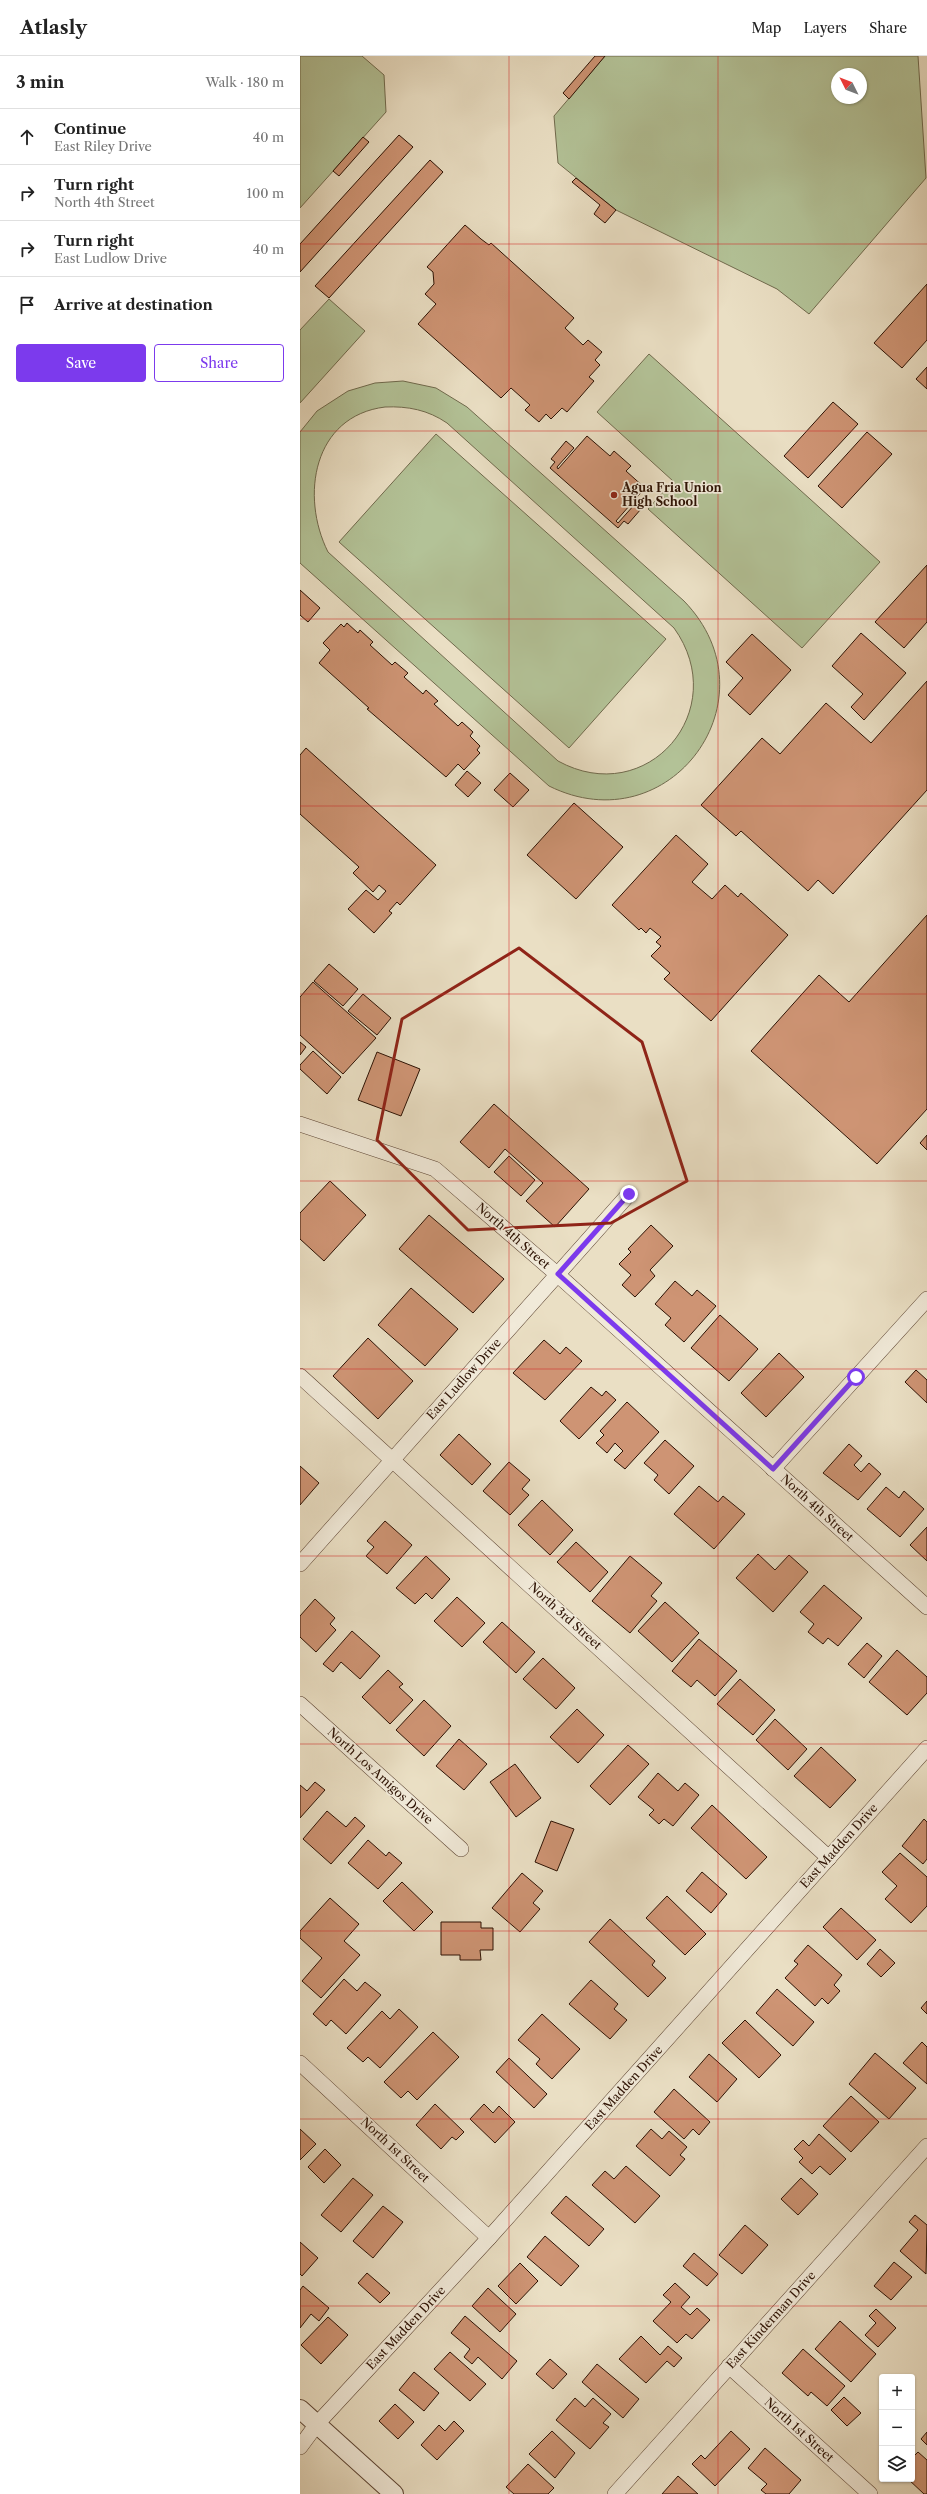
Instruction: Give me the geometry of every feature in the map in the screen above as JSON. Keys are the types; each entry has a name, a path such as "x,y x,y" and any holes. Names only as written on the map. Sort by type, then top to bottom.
{"street":[{"name":"North 4th Street","path":"300,1124 434,1169 558,1274 927,1607"},
{"name":"East Ludlow Drive","path":"300,1564 629,1194"},
{"path":"773,1469 927,1299"},
{"name":"North 3rd Street","path":"300,1376 394,1459 829,1858"},
{"name":"North Los Amigos Drive","path":"300,1704 461,1849"},
{"name":"East Madden Drive","path":"300,2447 317,2424 489,2238 927,1748"},
{"name":"North 1st Street","path":"300,2063 489,2238"},
{"name":"East Kinderman Drive","path":"615,2494 927,2146"},
{"name":"North 1st Street","path":"729,2366 870,2494"},
{"path":"300,2409 394,2494"}],"highlighted area":[{"path":"519,948 642,1042 687,1181 611,1223 468,1230 377,1140 402,1019"}],"green space":[{"path":"300,56 362,56 384,75 386,112 300,208"},
{"path":"605,56 918,56 926,178 809,314 777,289 616,210 558,163 554,116"},
{"path":"329,299 365,331 300,403 300,330"},
{"path":"649,354 880,562 802,648 648,509 673,481 597,412"},
{"path":"403,381 436,388 467,407 684,601 710,639 720,679 714,718 697,752 670,779 634,796 593,799 549,786 300,563 300,432 317,411 348,391 375,383","holes":["385,407 410,408 425,412 447,423 674,628 690,659 693,690 687,719 672,744 649,762 622,772 591,773 558,761 328,552 319,530 315,507 315,484 319,462 328,442 342,426 361,414"]},
{"path":"436,434 666,639 569,748 339,542"}],"building":[{"path":"595,56 605,56 569,99 563,93"},
{"path":"399,135 413,147 300,272 300,244"},
{"path":"363,137 369,142 339,176 333,171"},
{"path":"430,160 443,172 329,298 315,286"},
{"path":"576,178 616,210 605,223 594,214 600,205 572,182"},
{"path":"465,225 489,245 491,243 574,318 565,328 583,345 588,340 602,352 595,360 600,365 589,377 594,381 567,412 562,408 551,419 546,414 539,422 525,410 530,405 511,388 501,398 418,324 436,304 425,294 434,284 433,272 427,267"},
{"path":"927,284 927,340 902,368 874,343"},
{"path":"927,367 927,389 916,379"},
{"path":"833,402 858,424 808,478 784,456"},
{"path":"867,432 892,454 842,508 818,486"},
{"path":"587,436 610,456 614,451 631,466 626,471 645,488 616,521 618,523 635,504 641,509 628,524 624,521 618,528 550,468 555,462 551,459 566,441 574,448 557,467 558,469"},
{"path":"927,565 927,622 904,648 875,622"},
{"path":"300,590 320,608 308,622 300,615"},
{"path":"347,623 358,633 360,630 373,642 370,645 392,665 395,662 408,673 404,677 423,694 426,690 438,701 434,704 458,726 462,722 473,732 470,736 480,746 477,750 480,753 464,770 458,764 446,777 367,709 369,708 319,663 330,650 323,643 341,624 344,627"},
{"path":"861,633 906,673 864,720 851,707 863,694 832,666"},
{"path":"752,634 791,670 750,715 728,695 743,678 726,662"},
{"path":"927,681 927,790 833,894 818,880 808,891 741,831 736,836 701,805 762,738 780,754 826,703 871,743"},
{"path":"306,748 436,865 400,905 397,902 389,911 392,913 374,933 348,909 366,890 378,900 386,891 379,885 373,892 353,873 359,867 300,814 300,755"},
{"path":"467,771 481,783 468,797 455,785"},
{"path":"510,773 529,790 513,807 494,790"},
{"path":"574,803 623,847 576,899 527,855"},
{"path":"676,835 708,864 692,882 712,899 725,885 738,897 741,893 788,935 711,1021 664,979 670,973 651,956 661,946 656,942 661,937 650,928 646,933 641,928 639,930 612,905"},
{"path":"927,915 927,1109 877,1164 751,1051 819,975 849,1002"},
{"path":"329,964 358,989 343,1006 314,981"},
{"path":"313,982 376,1038 343,1074 300,1035 300,997"},
{"path":"363,994 391,1018 377,1035 348,1011"},
{"path":"300,1042 306,1047 300,1055"},
{"path":"313,1051 341,1077 327,1094 300,1069 300,1065"},
{"path":"377,1052 420,1069 401,1116 358,1100"},
{"path":"494,1104 589,1189 555,1227 526,1201 543,1183 505,1149 489,1168 460,1142"},
{"path":"927,1135 927,1150 920,1143"},
{"path":"509,1156 535,1180 521,1196 494,1172"},
{"path":"330,1181 366,1215 324,1261 300,1239 300,1213"},
{"path":"429,1215 504,1279 473,1313 399,1249"},
{"path":"651,1225 673,1246 650,1270 655,1276 635,1297 622,1285 631,1275 619,1264 631,1252 628,1249"},
{"path":"675,1281 692,1296 697,1290 716,1306 684,1342 665,1325 671,1318 655,1304"},
{"path":"411,1288 458,1329 425,1366 378,1325"},
{"path":"720,1315 758,1349 729,1381 691,1348"},
{"path":"368,1338 413,1381 378,1419 333,1376"},
{"path":"544,1340 560,1354 566,1347 582,1361 545,1400 513,1373"},
{"path":"779,1353 804,1377 766,1417 741,1393"},
{"path":"916,1370 927,1380 927,1403 905,1382"},
{"path":"591,1387 602,1396 606,1391 616,1400 579,1439 560,1421"},
{"path":"627,1402 659,1432 625,1469 614,1460 623,1451 615,1443 607,1453 596,1443 604,1435 600,1431"},
{"path":"459,1434 491,1464 472,1485 440,1455"},
{"path":"665,1440 694,1466 669,1494 654,1480 658,1475 644,1463"},
{"path":"849,1444 862,1456 854,1465 861,1472 869,1463 881,1474 858,1500 823,1473"},
{"path":"509,1462 530,1480 522,1489 529,1495 510,1515 483,1491"},
{"path":"300,1466 319,1483 300,1505"},
{"path":"699,1486 718,1502 723,1496 745,1514 714,1549 674,1514"},
{"path":"886,1487 899,1498 904,1491 924,1509 900,1537 867,1509"},
{"path":"542,1500 573,1530 550,1555 518,1525"},
{"path":"385,1521 412,1545 387,1574 366,1556 374,1547 367,1541"},
{"path":"927,1527 927,1561 910,1545"},
{"path":"576,1542 608,1572 590,1592 557,1562"},
{"path":"758,1554 775,1570 789,1555 808,1572 773,1612 736,1578"},
{"path":"426,1556 450,1579 432,1599 426,1593 415,1604 396,1588"},
{"path":"630,1556 662,1583 651,1596 657,1601 630,1633 592,1601"},
{"path":"824,1585 862,1618 838,1646 828,1638 823,1644 808,1632 814,1624 800,1612"},
{"path":"457,1597 485,1623 462,1647 434,1621"},
{"path":"315,1599 335,1618 330,1624 336,1630 316,1652 300,1637 300,1616"},
{"path":"665,1602 699,1633 672,1662 638,1631"},
{"path":"502,1622 535,1652 516,1673 483,1642"},
{"path":"352,1631 380,1656 360,1679 341,1662 333,1672 323,1664"},
{"path":"699,1639 737,1671 715,1696 697,1680 691,1687 672,1671"},
{"path":"867,1643 882,1656 864,1678 848,1664"},
{"path":"897,1650 927,1677 927,1693 907,1715 869,1682"},
{"path":"543,1658 575,1688 556,1709 523,1679"},
{"path":"388,1670 403,1684 399,1687 413,1700 390,1724 362,1697"},
{"path":"740,1679 775,1710 753,1735 717,1704"},
{"path":"424,1700 451,1726 424,1756 396,1730"},
{"path":"577,1709 604,1735 578,1763 550,1737"},
{"path":"775,1719 807,1749 788,1770 756,1740"},
{"path":"459,1739 487,1764 464,1790 436,1766"},
{"path":"628,1745 649,1764 610,1805 590,1786"},
{"path":"821,1747 856,1780 830,1808 794,1776"},
{"path":"515,1764 541,1798 516,1817 490,1782"},
{"path":"658,1773 678,1791 685,1783 699,1795 673,1826 664,1819 659,1824 649,1815 654,1810 638,1797"},
{"path":"315,1782 325,1790 300,1818 300,1785 307,1791"},
{"path":"712,1805 767,1857 746,1879 691,1828"},
{"path":"327,1811 346,1827 355,1817 365,1826 331,1864 303,1839"},
{"path":"924,1819 927,1822 927,1859 923,1864 902,1846"},
{"path":"551,1821 574,1829 557,1871 535,1862"},
{"path":"368,1840 386,1856 389,1852 402,1863 378,1889 348,1863"},
{"path":"900,1853 927,1877 927,1906 911,1923 885,1899 897,1886 882,1872"},
{"path":"702,1872 727,1894 711,1913 686,1891"},
{"path":"522,1873 543,1891 533,1903 540,1909 520,1932 492,1908"},
{"path":"402,1882 433,1912 414,1931 383,1901"},
{"path":"667,1896 706,1934 685,1955 646,1918"},
{"path":"330,1898 359,1924 344,1941 360,1955 321,1998 302,1981 322,1958 300,1938 300,1931"},
{"path":"841,1908 876,1940 857,1960 823,1927"},
{"path":"610,1919 655,1961 652,1965 666,1978 648,1997 589,1942"},
{"path":"441,1922 481,1922 481,1928 493,1928 493,1950 480,1950 481,1960 460,1960 460,1955 441,1955"},
{"path":"808,1945 842,1975 834,1985 840,1991 828,2004 822,1998 815,2006 785,1978 798,1964 794,1961"},
{"path":"880,1949 895,1963 881,1977 867,1964"},
{"path":"344,1979 357,1991 365,1982 381,1995 346,2034 331,2020 326,2026 313,2014"},
{"path":"591,1980 618,2004 614,2009 627,2020 610,2039 569,2004"},
{"path":"777,1989 814,2022 793,2046 756,2013"},
{"path":"927,2001 927,2014 921,2008"},
{"path":"399,2009 418,2027 380,2068 368,2057 363,2062 347,2048 382,2011 390,2019"},
{"path":"542,2014 580,2049 552,2079 536,2064 540,2059 518,2040"},
{"path":"745,2020 781,2055 759,2078 722,2043"},
{"path":"433,2032 459,2057 417,2100 408,2091 401,2098 384,2082"},
{"path":"922,2042 927,2047 927,2084 903,2063"},
{"path":"875,2053 916,2088 889,2119 849,2084"},
{"path":"709,2054 737,2079 717,2102 689,2077"},
{"path":"509,2058 547,2094 534,2108 496,2072"},
{"path":"674,2089 710,2122 699,2135 693,2129 684,2139 654,2112"},
{"path":"851,2096 879,2122 851,2152 823,2126"},
{"path":"435,2104 464,2132 456,2140 452,2137 441,2149 416,2125"},
{"path":"484,2104 493,2113 499,2106 515,2122 495,2143 470,2119"},
{"path":"300,2129 316,2144 300,2160"},
{"path":"651,2129 662,2139 669,2131 687,2147 680,2155 685,2159 670,2176 636,2146"},
{"path":"819,2134 846,2159 830,2175 820,2166 812,2174 799,2162 803,2158 794,2149 803,2140 809,2146"},
{"path":"325,2149 341,2165 324,2183 308,2167"},
{"path":"626,2166 660,2196 635,2223 592,2185 605,2171 614,2179"},
{"path":"353,2178 373,2195 341,2232 321,2215"},
{"path":"801,2178 818,2194 798,2215 781,2199"},
{"path":"566,2196 604,2229 589,2246 551,2213"},
{"path":"383,2206 403,2222 373,2258 353,2241"},
{"path":"915,2215 927,2225 926,2274 900,2251 918,2230 909,2222"},
{"path":"745,2225 768,2245 742,2274 719,2255"},
{"path":"545,2236 579,2266 561,2286 527,2257"},
{"path":"300,2242 318,2258 302,2276 300,2274"},
{"path":"694,2253 718,2274 707,2286 683,2266"},
{"path":"894,2262 912,2277 891,2300 874,2286"},
{"path":"520,2263 538,2281 516,2304 498,2286"},
{"path":"367,2273 390,2293 380,2303 358,2283"},
{"path":"675,2283 690,2297 681,2307 690,2315 697,2308 710,2320 692,2339 686,2334 677,2343 653,2321 671,2302 663,2295"},
{"path":"303,2286 329,2308 319,2321 311,2314 300,2328 300,2290"},
{"path":"488,2288 516,2314 500,2332 472,2306"},
{"path":"876,2309 896,2328 878,2347 865,2335 876,2323 869,2316"},
{"path":"465,2316 517,2361 502,2379 478,2357 472,2364 464,2357 470,2349 451,2333"},
{"path":"328,2317 348,2335 321,2364 301,2345"},
{"path":"840,2321 876,2354 851,2382 815,2349"},
{"path":"641,2336 660,2355 668,2346 682,2358 674,2367 667,2361 646,2383 619,2359"},
{"path":"803,2349 845,2386 827,2406 811,2392 808,2396 782,2373"},
{"path":"450,2352 486,2384 470,2401 434,2369"},
{"path":"550,2359 567,2374 553,2389 536,2374"},
{"path":"597,2364 639,2399 623,2418 582,2382"},
{"path":"414,2372 439,2393 424,2411 399,2390"},
{"path":"844,2397 861,2413 847,2426 831,2410"},
{"path":"575,2398 585,2407 593,2398 611,2414 603,2423 609,2427 590,2449 556,2420"},
{"path":"395,2404 414,2422 398,2439 379,2421"},
{"path":"454,2421 464,2431 437,2460 421,2445 439,2425 445,2431"},
{"path":"552,2431 575,2453 555,2478 529,2454"},
{"path":"731,2431 750,2449 715,2486 692,2464 701,2455 705,2459"},
{"path":"927,2432 927,2445 921,2439"},
{"path":"765,2448 801,2480 789,2494 766,2494 761,2490 767,2484 748,2468"},
{"path":"918,2452 927,2460 927,2494 924,2494 911,2482 915,2482 915,2455"},
{"path":"528,2464 554,2488 548,2494 514,2494 506,2487"},
{"path":"678,2476 698,2494 662,2494"}],"place":[{"name":"Agua Fria Union High School","path":"614,495"}],"route":[{"path":"629,1194 558,1274 773,1469 856,1377"}]}
